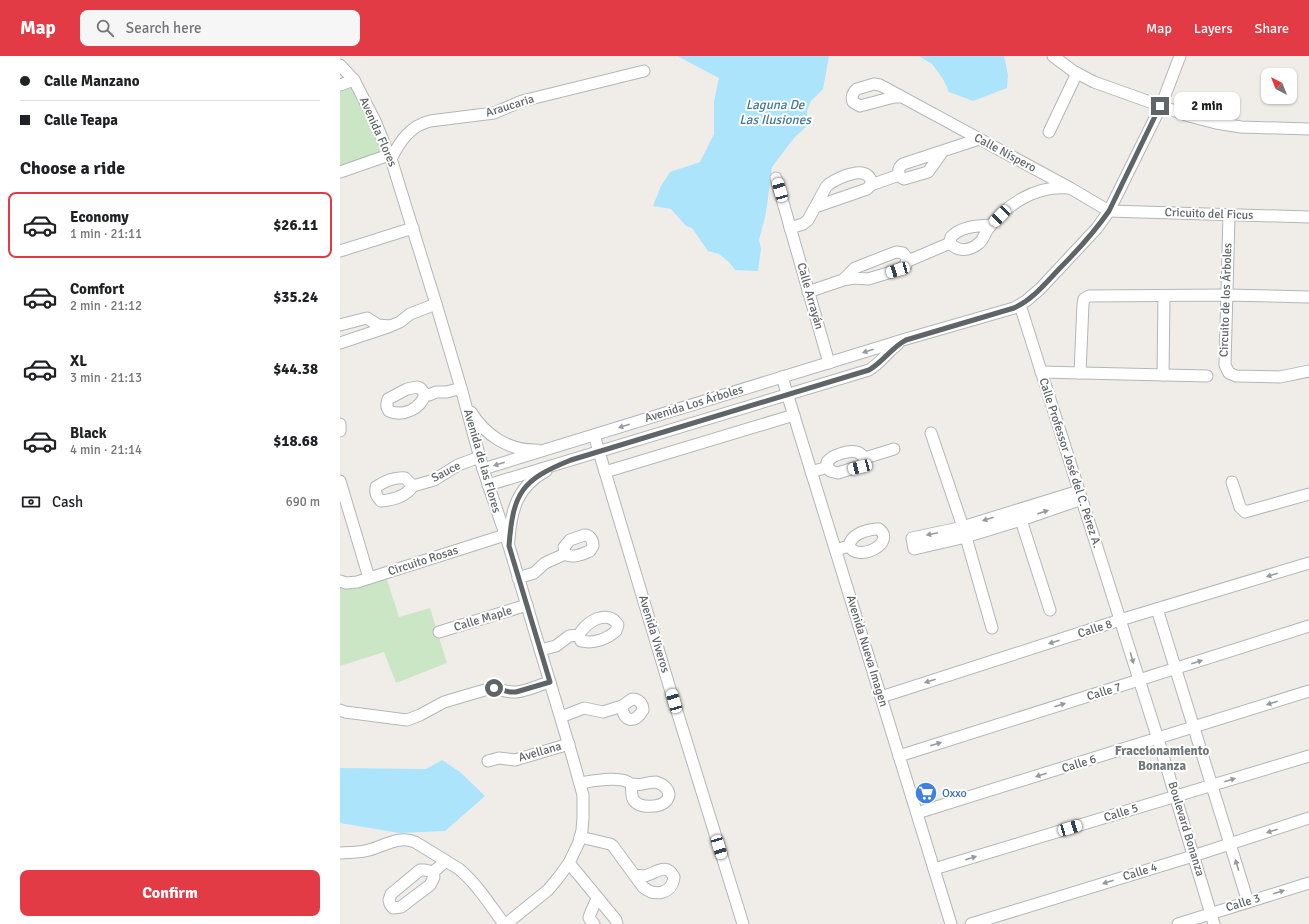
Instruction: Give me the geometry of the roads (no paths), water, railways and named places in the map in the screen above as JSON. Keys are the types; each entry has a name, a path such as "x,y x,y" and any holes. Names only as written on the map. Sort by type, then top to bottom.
{"street":[{"path":"1053,56 1077,73 1094,82 1189,116 1229,126 1309,130"},
{"name":"Avenida Los Árboles","path":"483,469 1020,305 1037,292 1069,259 1097,228 1109,211 1160,106 1180,56"},
{"name":"Avenida Flores","path":"340,65 354,80 375,121 390,157 413,228"},
{"name":"Araucaria","path":"390,157 400,142 412,129 420,124 430,121 494,113 522,101 644,71"},
{"path":"1049,132 1077,73"},
{"path":"340,85 354,80"},
{"name":"Calle Níspero","path":"900,97 1070,188 1109,211"},
{"path":"944,151 928,172 904,179 898,171 899,167 903,164 979,139"},
{"path":"340,172 390,157"},
{"path":"790,228 803,224 808,220 826,187 832,181 861,172 869,176 871,185"},
{"path":"815,207 900,175"},
{"name":"Calle Arrayán","path":"776,178 829,363"},
{"path":"950,243 955,248 960,250 974,247 983,239 991,226 1016,202 1030,194 1053,188 1070,188"},
{"name":"Cricuito del Ficus","path":"1109,211 1309,217"},
{"name":"Circuito de los Árboles","path":"1229,215 1225,365 1228,373 1236,376 1280,377 1309,371"},
{"path":"950,243 951,237 957,232 978,225 991,226"},
{"path":"340,250 413,228"},
{"name":"Avenida de las Flores","path":"413,228 462,390 483,469 509,546 580,783 583,818 579,842 569,863 548,890 505,924"},
{"path":"808,292 843,280 854,278 865,280 903,268 908,261 950,243"},
{"path":"843,280 855,268 896,252 903,252 908,261"},
{"path":"1080,373 1083,306 1084,300 1090,296 1227,295 1309,297"},
{"path":"1163,375 1164,296"},
{"path":"340,343 391,326 410,314 436,304"},
{"name":"Calle Professor José del C. Pérez A.","path":"1020,305 1120,620"},
{"path":"340,325 367,318 378,325 391,326"},
{"name":"Avenida Los Árboles","path":"488,485 869,370 876,366 893,348 906,340"},
{"path":"1041,372 1207,376"},
{"name":"Avenida Nueva Imagen","path":"782,377 951,924"},
{"path":"425,394 462,390 469,409 476,420 484,430 494,438 520,449 548,449"},
{"path":"606,472 794,415"},
{"path":"645,420 650,436"},
{"path":"340,424 340,431"},
{"path":"931,433 964,532 992,628"},
{"name":"Avenida Viveros","path":"594,435 743,924"},
{"path":"865,458 894,449"},
{"path":"849,452 858,452 865,458 863,465 838,473 830,472 827,462 832,458 849,452"},
{"name":"Sauce","path":"413,486 434,480 458,465 480,457"},
{"path":"509,546 512,513 520,494 541,473 571,460"},
{"path":"811,472 828,467"},
{"path":"340,481 343,504 369,578"},
{"path":"1232,482 1240,507 1245,512 1309,494"},
{"path":"964,532 1015,518 1080,495"},
{"path":"1015,518 1050,610"},
{"name":"Circuito Rosas","path":"340,581 346,583 357,582 505,535"},
{"path":"836,550 849,546"},
{"path":"518,578 534,573 545,563 565,554"},
{"name":"Calle 8","path":"881,697 1120,620 1309,563"},
{"name":"Calle Maple","path":"439,632 527,605"},
{"path":"1157,609 1248,902"},
{"name":"Boulevard Bonanza","path":"1120,620 1176,796 1212,919"},
{"name":"Calle 7","path":"899,756 1309,626"},
{"path":"540,650 556,646 569,636 579,635"},
{"path":"342,712 407,720 444,702 488,689 494,688 516,692 550,682"},
{"name":"Calle 6","path":"916,813 1194,728 1309,691"},
{"path":"560,717 584,708 602,712 622,706"},
{"name":"Avellana","path":"488,761 499,758 515,760 569,744"},
{"name":"Calle 5","path":"934,869 1309,756"},
{"path":"580,783 608,779 626,781 631,784"},
{"name":"Calle 4","path":"971,924 1193,856 1309,818"},
{"path":"580,837 612,845 634,875"},
{"path":"340,853 360,852 394,841 409,840 415,842 459,869 505,924"},
{"path":"433,872 446,861"},
{"path":"569,863 616,920 617,924"},
{"name":"Calle 3","path":"1178,924 1212,919 1248,902 1309,883"},
{"path":"594,924 590,916 597,898"}],"water":[{"name":"Laguna De Las Ilusiones","path":"677,56 829,56 823,89 811,101 807,111 807,126 794,138 772,167 766,213 759,240 761,249 758,271 735,270 729,262 719,254 708,251 692,228 686,226 671,209 653,206 661,186 670,172 700,162 714,134 714,101 719,78"},
{"path":"919,56 1004,56 1008,75 1007,88 973,101 949,92 943,79 932,64"},
{"path":"442,760 460,772 485,796 445,831 399,833 340,823 340,768 426,769"}],"place":[{"name":"Oxxo","path":"926,793"}],"district":[{"name":"Fraccionamiento Bonanza","path":"1162,758"}]}
